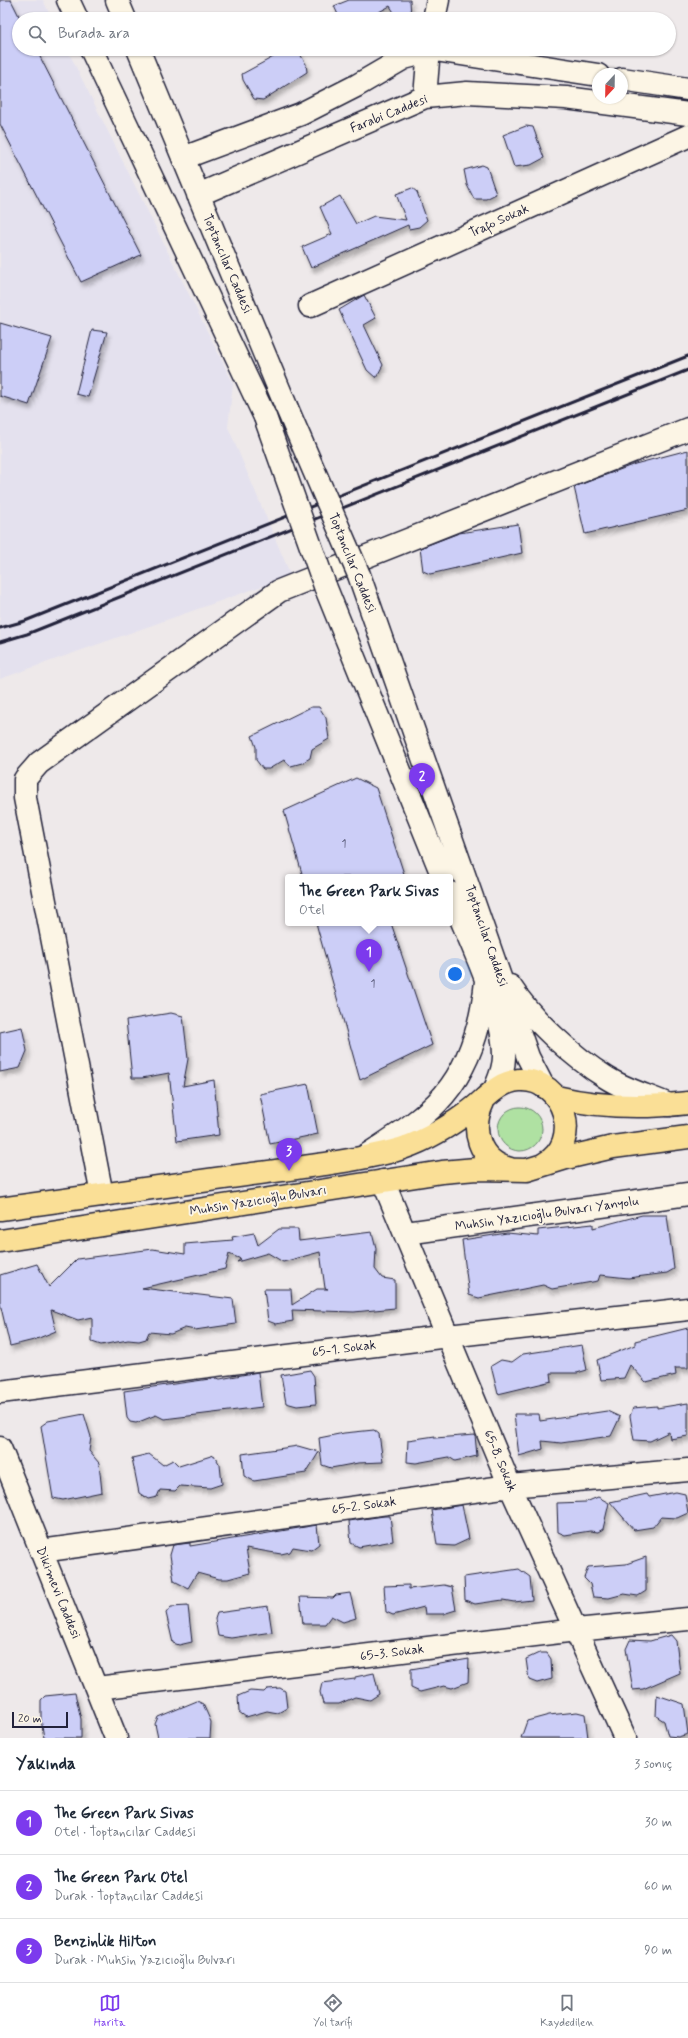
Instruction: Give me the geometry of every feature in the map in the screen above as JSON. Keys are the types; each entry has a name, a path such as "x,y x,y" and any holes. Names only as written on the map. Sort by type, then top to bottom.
{"main road":[{"name":"Muhsin Yazıcıoğlu Bulvarı","path":"0,1209 364,1157 414,1145 452,1123 489,1095 510,1082 521,1080 549,1091 588,1103 679,1104"},
{"path":"538,1168 548,1162 556,1154 566,1134 564,1111 549,1091"},
{"name":"Muhsin Yazıcıoğlu Bulvarı","path":"489,1095 476,1123 480,1145 495,1162 516,1170"},
{"name":"Muhsin Yazıcıoğlu Bulvarı","path":"0,1241 442,1172 476,1169 516,1170 538,1168 566,1158 613,1147 688,1137"}],"street":[{"path":"68,0 74,12"},
{"path":"118,0 122,12"},
{"path":"435,12 438,0"},
{"path":"94,56 265,417 325,586 442,874"},
{"name":"Toptancılar Caddesi","path":"141,56 286,406 359,575 491,974 504,1057 501,1075 489,1095"},
{"path":"183,158 302,114 410,56"},
{"path":"425,98 428,56"},
{"path":"474,56 592,74"},
{"path":"628,80 688,90"},
{"name":"Farabi Caddesi","path":"198,195 425,98 467,93 566,98 688,114"},
{"name":"Trafo Sokak","path":"310,306 688,136"},
{"path":"102,1195 25,798 25,779 39,763 279,591 688,429"},
{"name":"Toptancılar Caddesi","path":"453,899 491,974 528,1057 549,1091"},
{"path":"364,1157 394,1138 430,1109 444,1094 469,1053 477,1031 491,974 516,995 574,1055 608,1079 679,1104"},
{"name":"65-8. Sokak","path":"383,1181 406,1233 510,1486 625,1738"},
{"name":"Muhsin Yazıcıoğlu Bulvarı Yanyolu","path":"406,1233 688,1194"},
{"name":"65-1. Sokak","path":"0,1392 448,1336 688,1309"},
{"name":"Dikimevi Caddesi","path":"0,1448 116,1738"},
{"name":"65-2. Sokak","path":"41,1551 510,1486 688,1470"},
{"name":"65-3. Sokak","path":"97,1688 576,1630 688,1618"}],"shaded area":[{"path":"0,0 43,0 49,12 12,12 12,56 70,56 233,383 228,427 291,576 0,679"}],"green space":[{"path":"520,1107 532,1111 538,1117 542,1129 538,1141 532,1147 520,1151 508,1147 502,1141 498,1129 502,1117 508,1111"}],"building":[{"path":"0,0 11,0 17,12 12,12 12,56 40,56 141,255 81,282 0,124"},
{"path":"349,0 410,0 411,12 394,12 390,6 379,12 337,12 334,6"},
{"path":"275,56 301,56 306,64 307,72 263,100 254,99 243,80 242,74"},
{"path":"526,126 533,127 544,158 531,165 514,167 503,135"},
{"path":"482,165 487,167 496,194 486,199 474,199 467,185 464,170"},
{"path":"412,188 417,192 427,220 419,227 409,229 408,225 311,268 302,247 332,234 320,207 340,196 356,224 374,216 406,220 396,194"},
{"path":"364,295 376,318 364,325 383,365 376,378 367,370 339,310"},
{"path":"0,323 52,338 29,405 0,396"},
{"path":"92,330 107,332 88,397 76,394"},
{"path":"688,450 688,510 585,534 574,487 635,464"},
{"path":"518,524 522,553 430,574 423,571 420,548 459,533"},
{"path":"311,707 319,707 326,718 329,739 312,749 310,758 302,763 291,766 284,760 269,769 263,769 256,760 256,747 252,736"},
{"path":"356,778 376,788 404,874 302,874 284,811"},
{"path":"317,926 392,926 432,1045 360,1080"},
{"path":"171,1013 183,1016 188,1059 183,1086 214,1080 219,1135 177,1141 169,1073 142,1078 132,1078 126,1020"},
{"path":"22,1027 27,1051 20,1068 0,1072 0,1032"},
{"path":"308,1084 318,1134 270,1144 260,1094"},
{"path":"642,1215 667,1215 674,1269 667,1273 628,1278 600,1275 598,1281 552,1289 543,1285 479,1298 469,1295 462,1240 507,1233 538,1236 538,1230 593,1224 593,1228"},
{"path":"279,1229 298,1229 299,1241 372,1232 376,1248 375,1269 382,1278 395,1280 395,1308 354,1312 292,1310 293,1321 276,1324 268,1321 264,1289 291,1289 292,1305 317,1289 328,1289 325,1288 320,1252 283,1262 268,1253 237,1262 241,1259 229,1254 225,1269 142,1288 233,1299 236,1324 195,1330 185,1328 171,1334 149,1332 146,1339 139,1341 128,1340 101,1345 92,1342 92,1317 78,1320 51,1310 56,1331 34,1340 10,1346 0,1303 0,1275 37,1264 49,1287 77,1259 153,1249 185,1254 185,1244 233,1240 232,1237 254,1233 258,1245"},
{"path":"688,1328 688,1368 675,1368 676,1375 646,1382 630,1365 624,1378 601,1380 597,1360 635,1345 635,1341"},
{"path":"582,1345 587,1370 577,1373 551,1373 552,1381 498,1394 491,1366 501,1360 512,1362 523,1354"},
{"path":"310,1370 314,1376 316,1404 297,1406 286,1403 281,1375"},
{"path":"258,1372 262,1407 164,1419 156,1415 136,1423 130,1422 127,1418 124,1391 217,1378 220,1379"},
{"path":"688,1403 688,1436 670,1439 669,1432 650,1441 634,1440 630,1416 633,1408 657,1406 657,1408"},
{"path":"607,1411 620,1417 611,1436 561,1443 542,1441 543,1449 519,1456 514,1414 539,1414 540,1421"},
{"path":"84,1414 91,1437 89,1451 99,1463 102,1492 63,1500 53,1498 41,1426 48,1421"},
{"path":"374,1430 379,1434 383,1462 358,1463 331,1468 322,1465 319,1438 344,1433"},
{"path":"475,1435 477,1456 455,1461 449,1457 416,1463 407,1462 408,1440 435,1436 435,1438"},
{"path":"298,1446 319,1452 306,1473 254,1481 244,1476 242,1454"},
{"path":"149,1454 163,1465 173,1460 179,1466 214,1455 220,1465 222,1484 210,1488 180,1486 175,1491 160,1490 157,1497 148,1499 139,1493 132,1458"},
{"path":"676,1492 685,1494 688,1513 677,1518 661,1517 653,1527 634,1530 610,1502 647,1494 649,1497"},
{"path":"598,1497 609,1503 603,1529 598,1532 590,1531 565,1535 558,1532 557,1503 586,1502"},
{"path":"462,1505 469,1539 454,1546 437,1545 432,1510"},
{"path":"390,1516 393,1541 359,1547 351,1543 349,1521"},
{"path":"317,1525 319,1544 311,1550 293,1547 290,1552 281,1554 246,1548 250,1573 228,1579 219,1579 197,1573 188,1588 174,1581 170,1555 173,1545 190,1543 190,1546"},
{"path":"646,1557 646,1591 638,1596 624,1594 609,1598 593,1597 590,1584 584,1578 588,1567 626,1564"},
{"path":"519,1569 530,1577 532,1600 514,1602 503,1600 475,1604 465,1600 464,1577"},
{"path":"409,1585 409,1589 444,1585 452,1587 456,1610 443,1614 425,1614 424,1607 393,1615 386,1612 384,1586"},
{"path":"350,1593 356,1618 343,1622 331,1616 325,1624 303,1624 300,1597 333,1598 336,1595"},
{"path":"188,1606 192,1642 179,1645 173,1643 166,1613 171,1607"},
{"path":"268,1606 272,1632 231,1638 218,1636 215,1619 217,1613"},
{"path":"671,1635 676,1641 680,1673 643,1689 633,1690 626,1649 630,1640 650,1641"},
{"path":"539,1653 547,1653 551,1659 552,1679 537,1683 529,1680 526,1659"},
{"path":"469,1659 468,1682 452,1688 444,1686 420,1692 411,1688 411,1669"},
{"path":"374,1673 379,1694 370,1700 355,1697 339,1704 323,1704 320,1692 322,1683 355,1679 355,1677"},
{"path":"280,1688 285,1691 287,1708 278,1713 267,1711 246,1717 239,1712 238,1696 250,1691 264,1692 267,1689"},
{"path":"75,1693 81,1719 81,1738 44,1738 41,1719 41,1700 45,1696"},
{"path":"657,1695 684,1704 688,1734 678,1737 668,1736 664,1721 656,1716"},
{"path":"197,1701 203,1704 211,1722 210,1738 158,1738 155,1724 158,1717"},
{"path":"577,1712 585,1714 588,1738 521,1738 527,1721 549,1715"}],"railway":[{"path":"0,628 25,621 688,356"},
{"path":"0,642 27,634 688,370"}],"place":[{"name":"The Green Park Otel","path":"422,796"},
{"name":"The Green Park Sivas","path":"369,972"},
{"name":"Benzinlik Hilton","path":"289,1171"}]}
